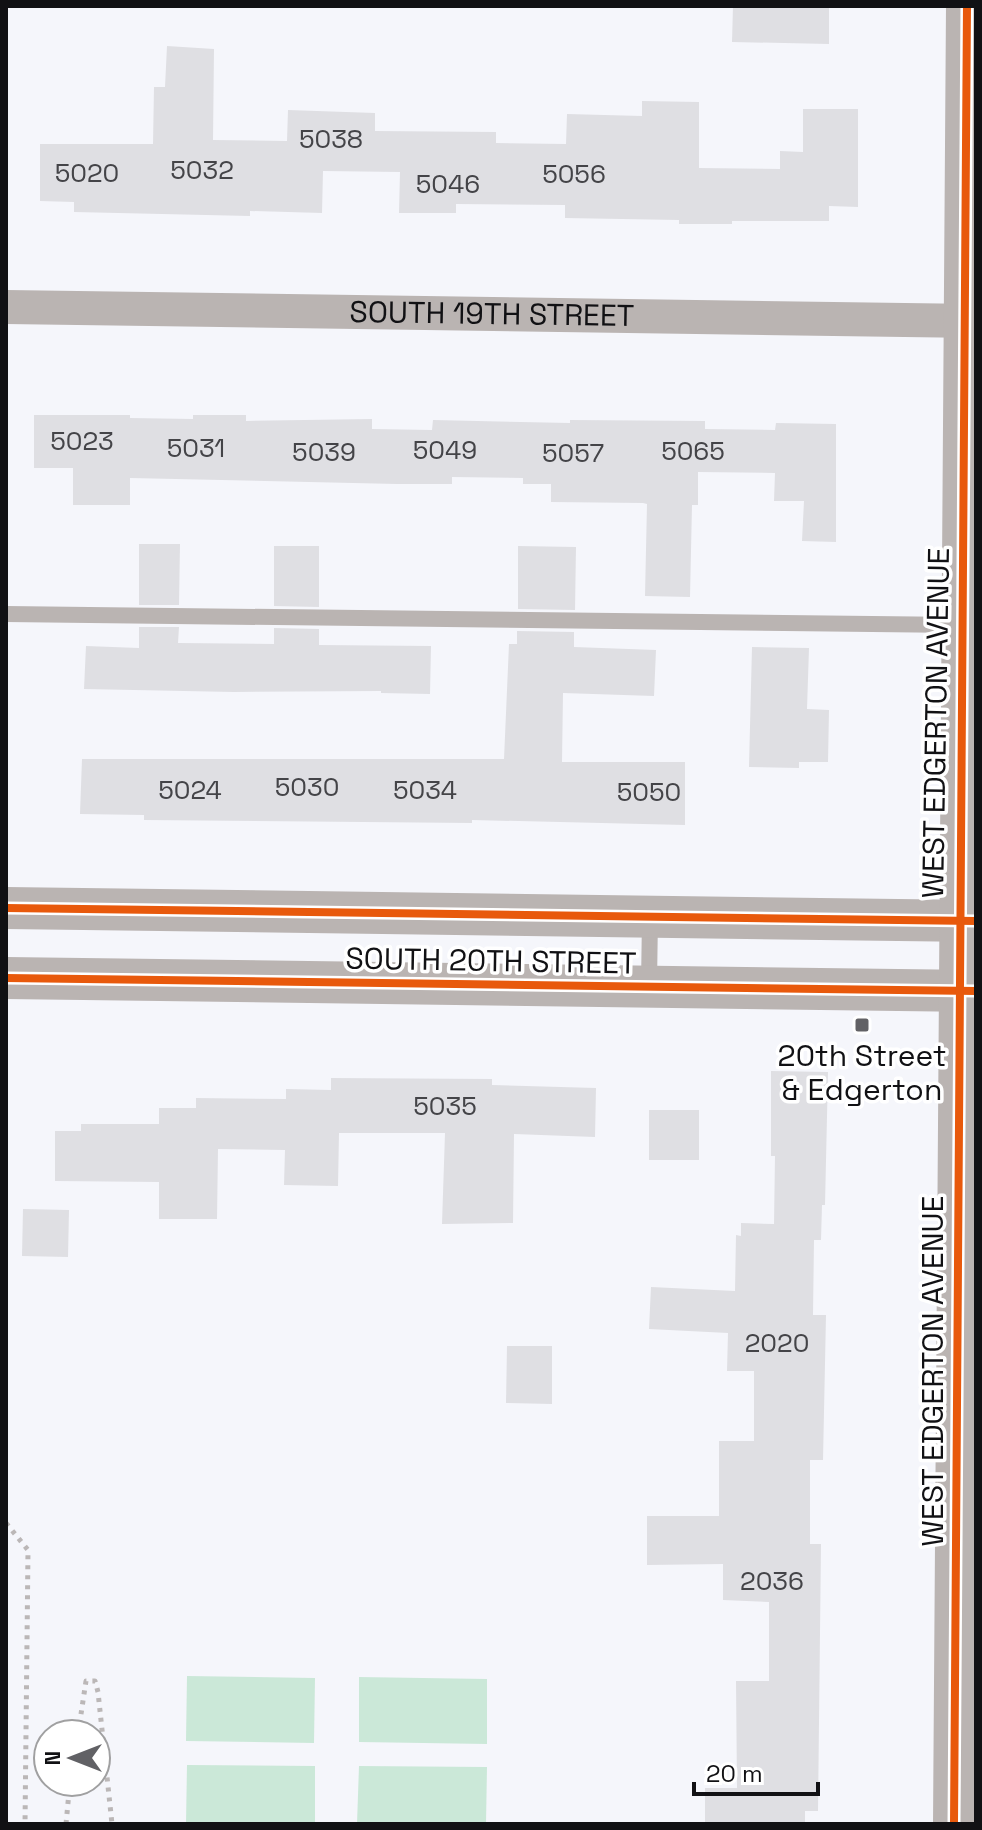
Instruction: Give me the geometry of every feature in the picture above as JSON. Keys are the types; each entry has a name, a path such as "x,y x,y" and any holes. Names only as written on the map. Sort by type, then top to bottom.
{"street":[{"name":"WEST EDGERTON AVENUE","path":"954,1824 966,1620 967,921 962,625 970,321 967,6"},
{"name":"SOUTH 19TH STREET","path":"6,307 970,321"},
{"name":"SOUTH 20TH STREET","path":"6,908 967,921"},
{"name":"SOUTH 20TH STREET","path":"6,978 967,991"}],"lane":[{"path":"6,614 962,625"},
{"path":"649,987 650,916"}],"path":[{"path":"6,1523 28,1550 25,1824"},
{"path":"80,1718 86,1681 95,1681 101,1718"},
{"path":"66,1824 68,1798"},
{"path":"109,1798 112,1824"}],"green space":[{"path":"187,1676 315,1678 314,1743 186,1741"},
{"path":"359,1677 487,1679 487,1744 359,1742"},
{"path":"187,1765 315,1766 315,1824 186,1824"},
{"path":"359,1766 487,1767 486,1824 357,1824"}],"building":[{"path":"733,6 829,6 829,44 732,42"},
{"path":"167,46 214,49 213,140 287,141 288,110 375,113 375,131 496,132 496,143 566,144 567,114 642,116 642,101 699,102 699,168 780,169 780,151 803,152 803,109 858,109 858,207 829,206 829,221 732,221 732,224 565,218 565,205 456,204 456,213 399,213 400,172 323,171 322,213 250,211 250,216 74,212 74,202 40,201 40,144 153,144 154,87 165,87"},
{"path":"34,415 130,415 130,418 193,419 193,415 246,415 246,421 372,419 372,429 432,430 433,420 570,423 570,420 705,421 705,429 775,430 776,423 836,424 836,542 802,541 804,501 774,501 775,473 698,472 698,505 692,505 690,597 645,596 647,504 551,502 551,484 523,484 523,478 452,477 452,484 130,478 130,505 73,505 73,468 34,468"},
{"path":"139,544 180,544 179,605 139,605"},
{"path":"274,546 319,546 319,607 274,606"},
{"path":"518,546 576,547 575,610 518,609"},
{"path":"139,627 179,627 178,643 274,644 274,628 319,629 319,645 431,646 430,694 84,689 86,646 139,648"},
{"path":"517,631 574,632 574,647 656,650 654,696 563,693 562,762 685,762 685,825 472,820 472,823 144,820 144,815 80,814 82,759 504,759 509,644 517,644"},
{"path":"752,647 809,648 807,709 829,710 828,762 799,762 799,768 749,767"},
{"path":"771,1071 828,1072 825,1205 822,1205 821,1240 814,1240 813,1315 826,1315 823,1460 810,1460 810,1544 821,1544 818,1811 805,1811 805,1824 705,1824 705,1788 737,1788 736,1681 769,1681 769,1602 723,1600 723,1564 647,1565 647,1516 719,1516 719,1441 754,1441 754,1371 727,1371 728,1333 649,1329 651,1287 735,1291 736,1235 741,1236 741,1223 774,1224"},
{"path":"331,1078 492,1079 492,1085 596,1088 595,1137 514,1134 513,1223 442,1224 445,1133 339,1133 338,1186 284,1185 285,1150 218,1149 217,1219 159,1219 159,1182 55,1181 55,1131 81,1131 81,1124 159,1124 159,1108 196,1108 196,1098 286,1099 286,1089 331,1090"},
{"path":"649,1110 699,1110 699,1160 649,1160"},
{"path":"23,1209 69,1210 68,1257 22,1256"},
{"path":"507,1346 552,1346 552,1404 506,1403"}],"cycle path":[{"path":"954,1824 967,6"},
{"path":"6,908 976,921"},
{"path":"6,978 976,991"}],"place":[{"name":"20th Street & Edgerton","path":"862,1025"}]}
